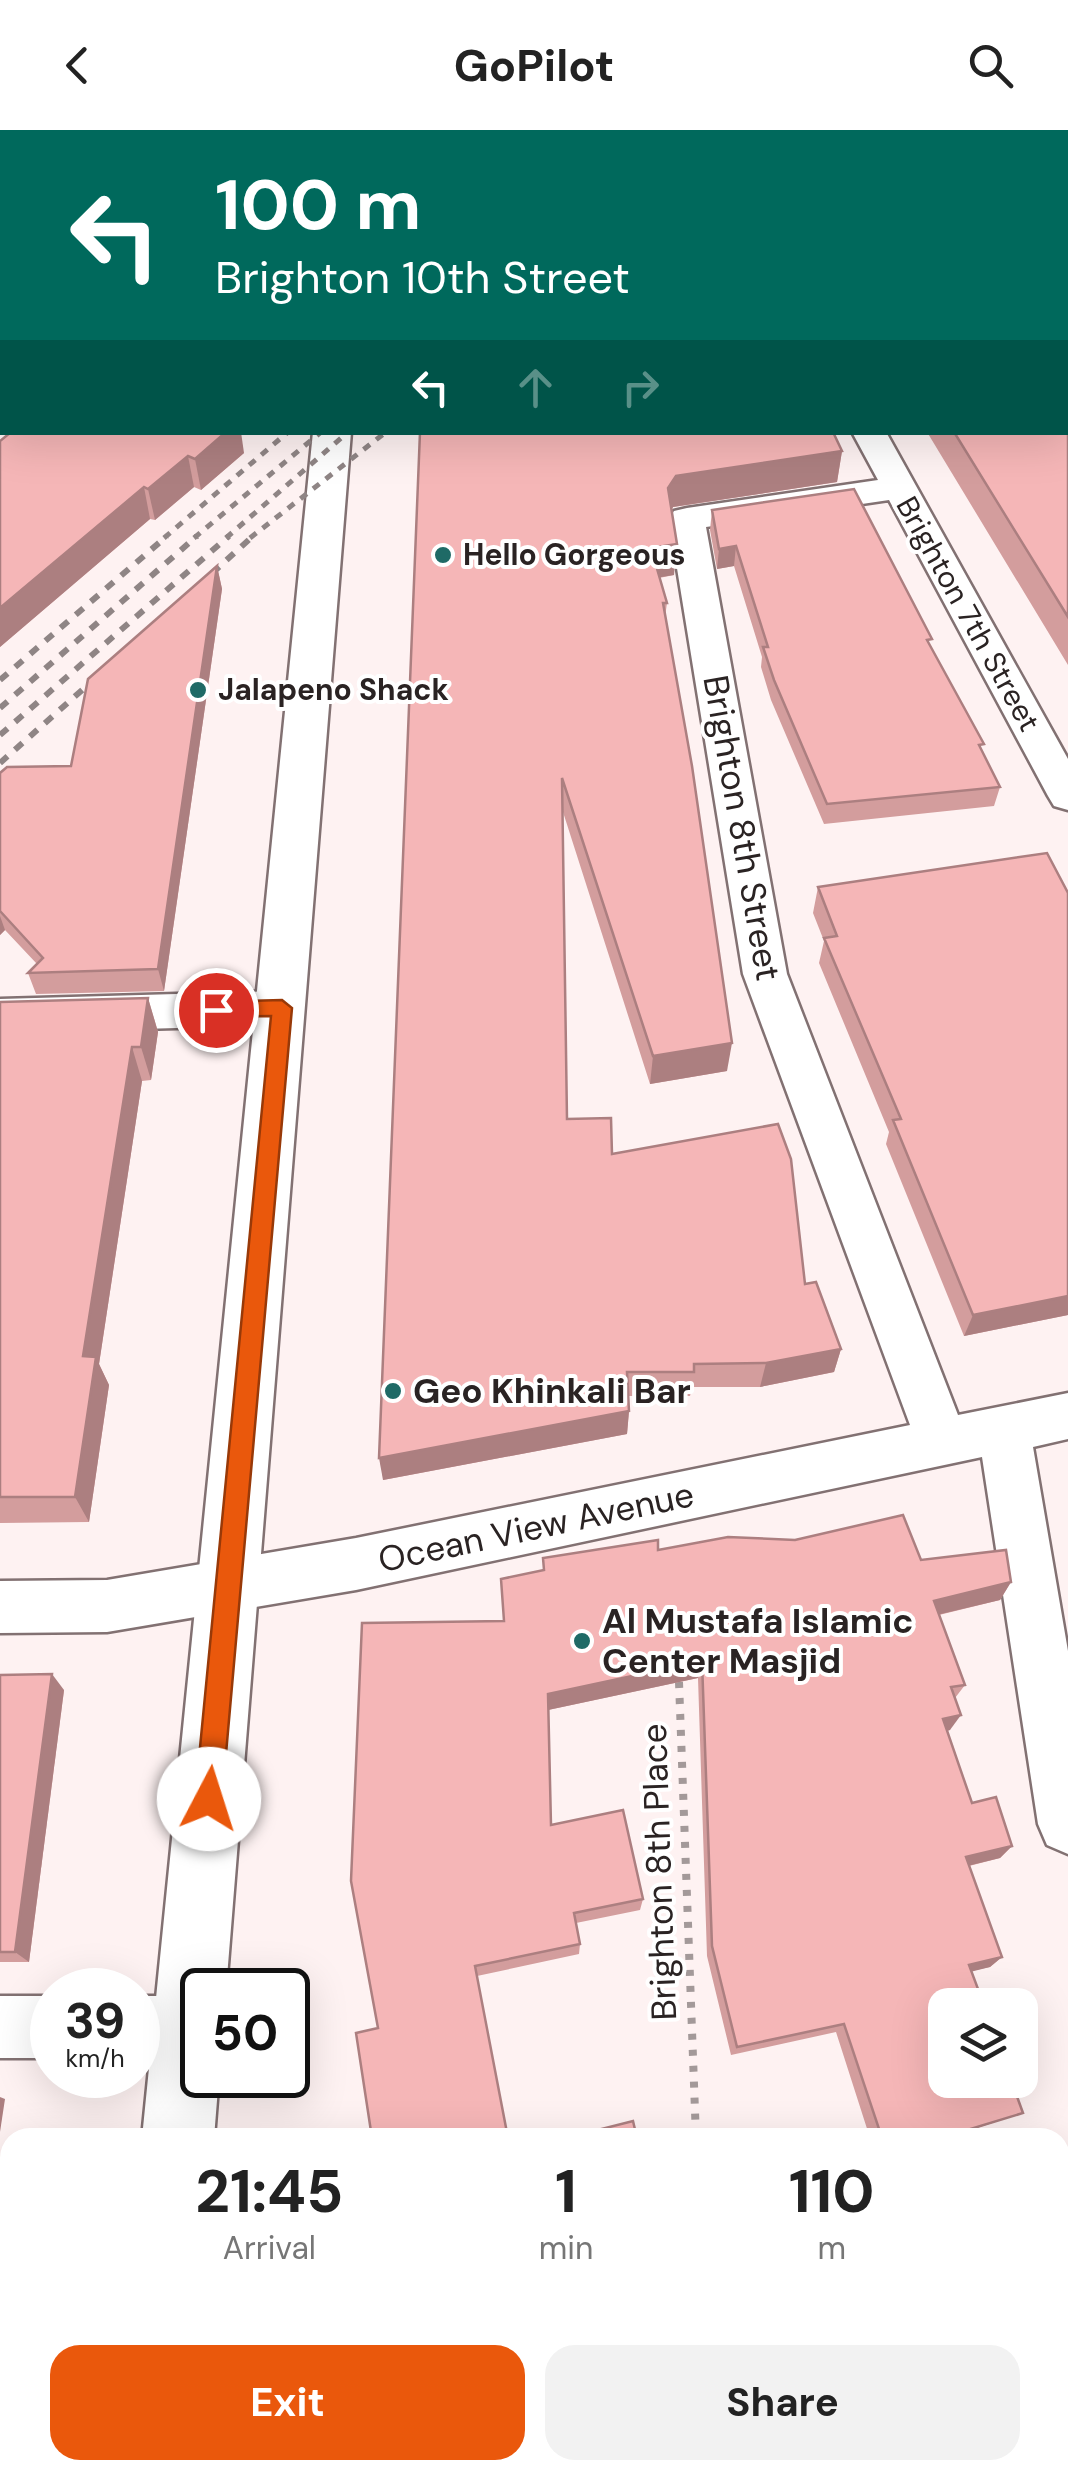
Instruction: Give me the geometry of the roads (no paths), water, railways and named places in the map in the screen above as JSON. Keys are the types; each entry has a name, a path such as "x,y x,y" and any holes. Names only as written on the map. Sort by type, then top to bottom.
{"main road":[{"path":"177,2128 163,2026 229,1585 332,435"}],"street":[{"name":"Brighton 7th Street","path":"870,435 1068,796"},
{"name":"Brighton 8th Street","path":"900,488 687,520 765,974 943,1442"},
{"path":"0,1016 282,1008"},
{"name":"Ocean View Avenue","path":"0,1607 107,1606 356,1564 1068,1416"},
{"path":"1004,1430 1068,1824"},
{"path":"0,2027 30,2027"}],"railway":[{"path":"164,538 284,435"},
{"path":"194,538 317,435"},
{"path":"226,538 345,435"},
{"path":"250,538 382,435"},
{"path":"0,680 167,536"},
{"path":"0,708 197,536"},
{"path":"0,735 229,536"},
{"path":"197,587 253,536"},
{"path":"0,763 108,667"}],"place":[{"name":"Hello Gorgeous","path":"443,555"},
{"name":"Jalapeno Shack","path":"198,690"},
{"name":"Geo Khinkali Bar","path":"393,1391"},
{"name":"Al Mustafa Islamic Center Masjid","path":"582,1641"}]}
